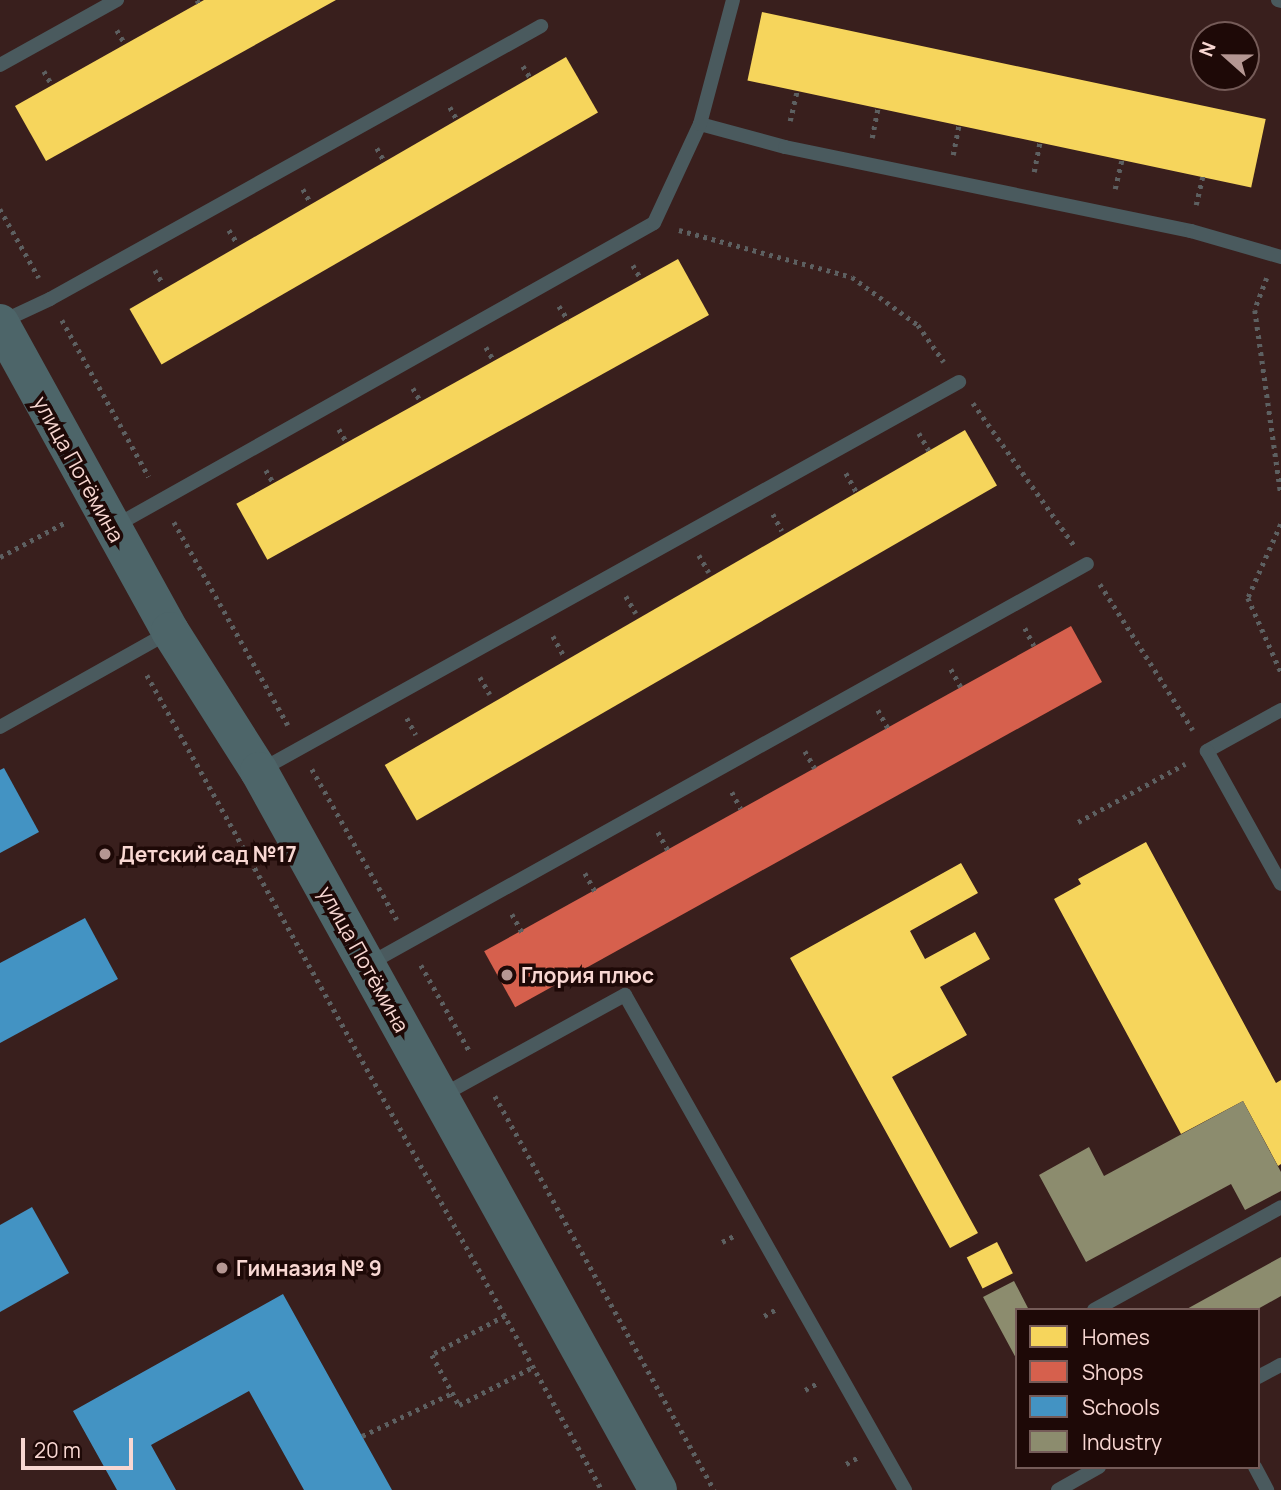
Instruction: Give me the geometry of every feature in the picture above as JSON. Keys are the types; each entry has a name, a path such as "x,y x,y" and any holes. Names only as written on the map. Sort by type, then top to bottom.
{"street":[{"name":"улица Потёмина","path":"2,331 170,631 259,771 657,1490"}],"lane":[{"path":"0,65 117,0"},
{"path":"110,528 654,223 700,124 733,0"},
{"path":"2,331 50,299 541,26"},
{"path":"700,124 798,150 1191,231 1278,256"},
{"path":"259,771 959,383"},
{"path":"367,965 1087,564"},
{"path":"0,727 170,631"},
{"path":"1281,710 1207,751 1281,884"},
{"path":"440,1097 625,995 905,1490"},
{"path":"1098,1308 1281,1207"},
{"path":"1260,1376 1281,1365"},
{"path":"1256,1469 1267,1490"},
{"path":"1058,1490 1083,1471"}],"path":[{"path":"0,209 714,1490"},
{"path":"654,223 852,277 918,326 959,383 1087,564 1207,751 1078,822"},
{"path":"1278,256 1255,310 1281,494"},
{"path":"57,512 70,535"},
{"path":"0,557 64,523"},
{"path":"1281,524 1248,598 1281,672"},
{"path":"134,651 602,1490"},
{"path":"505,1316 432,1354 452,1393 459,1405 533,1367"},
{"path":"362,1436 452,1393"}],"building: Homes":[{"path":"204,0 336,0 46,161 15,106"},
{"path":"762,12 1266,119 1251,188 747,80"},
{"path":"566,57 598,112 162,364 130,309"},
{"path":"678,259 709,315 267,560 236,504"},
{"path":"965,430 997,485 417,820 385,765"},
{"path":"1146,842 1276,1083 1281,1080 1281,1164 1278,1166 1243,1101 1181,1134 1054,899 1081,884 1078,879"},
{"path":"961,863 978,893 910,931 925,959 975,932 990,959 940,987 967,1035 892,1077 978,1233 950,1248 790,958"},
{"path":"997,1242 1013,1273 983,1289 967,1257"}],"building: Shops":[{"path":"1071,626 1102,682 515,1007 484,951"}],"building: Schools":[{"path":"4,768 39,832 0,853 0,770"},
{"path":"85,918 118,979 0,1043 0,963"},
{"path":"32,1207 69,1273 0,1312 0,1225"},
{"path":"283,1294 392,1490 304,1490 249,1391 151,1445 176,1490 117,1490 73,1411"}],"building: Industry":[{"path":"1243,1101 1281,1172 1281,1191 1245,1210 1231,1184 1086,1262 1039,1175 1089,1147 1104,1176"},
{"path":"1281,1257 1281,1296 1260,1308 1189,1308"},
{"path":"1014,1281 1028,1308 1015,1308 1015,1356 983,1297"}],"place":[{"name":"Детский сад №17","path":"105,854"},
{"name":"Глория плюс","path":"507,975"},
{"name":"Гимназия № 9","path":"222,1268"}]}
